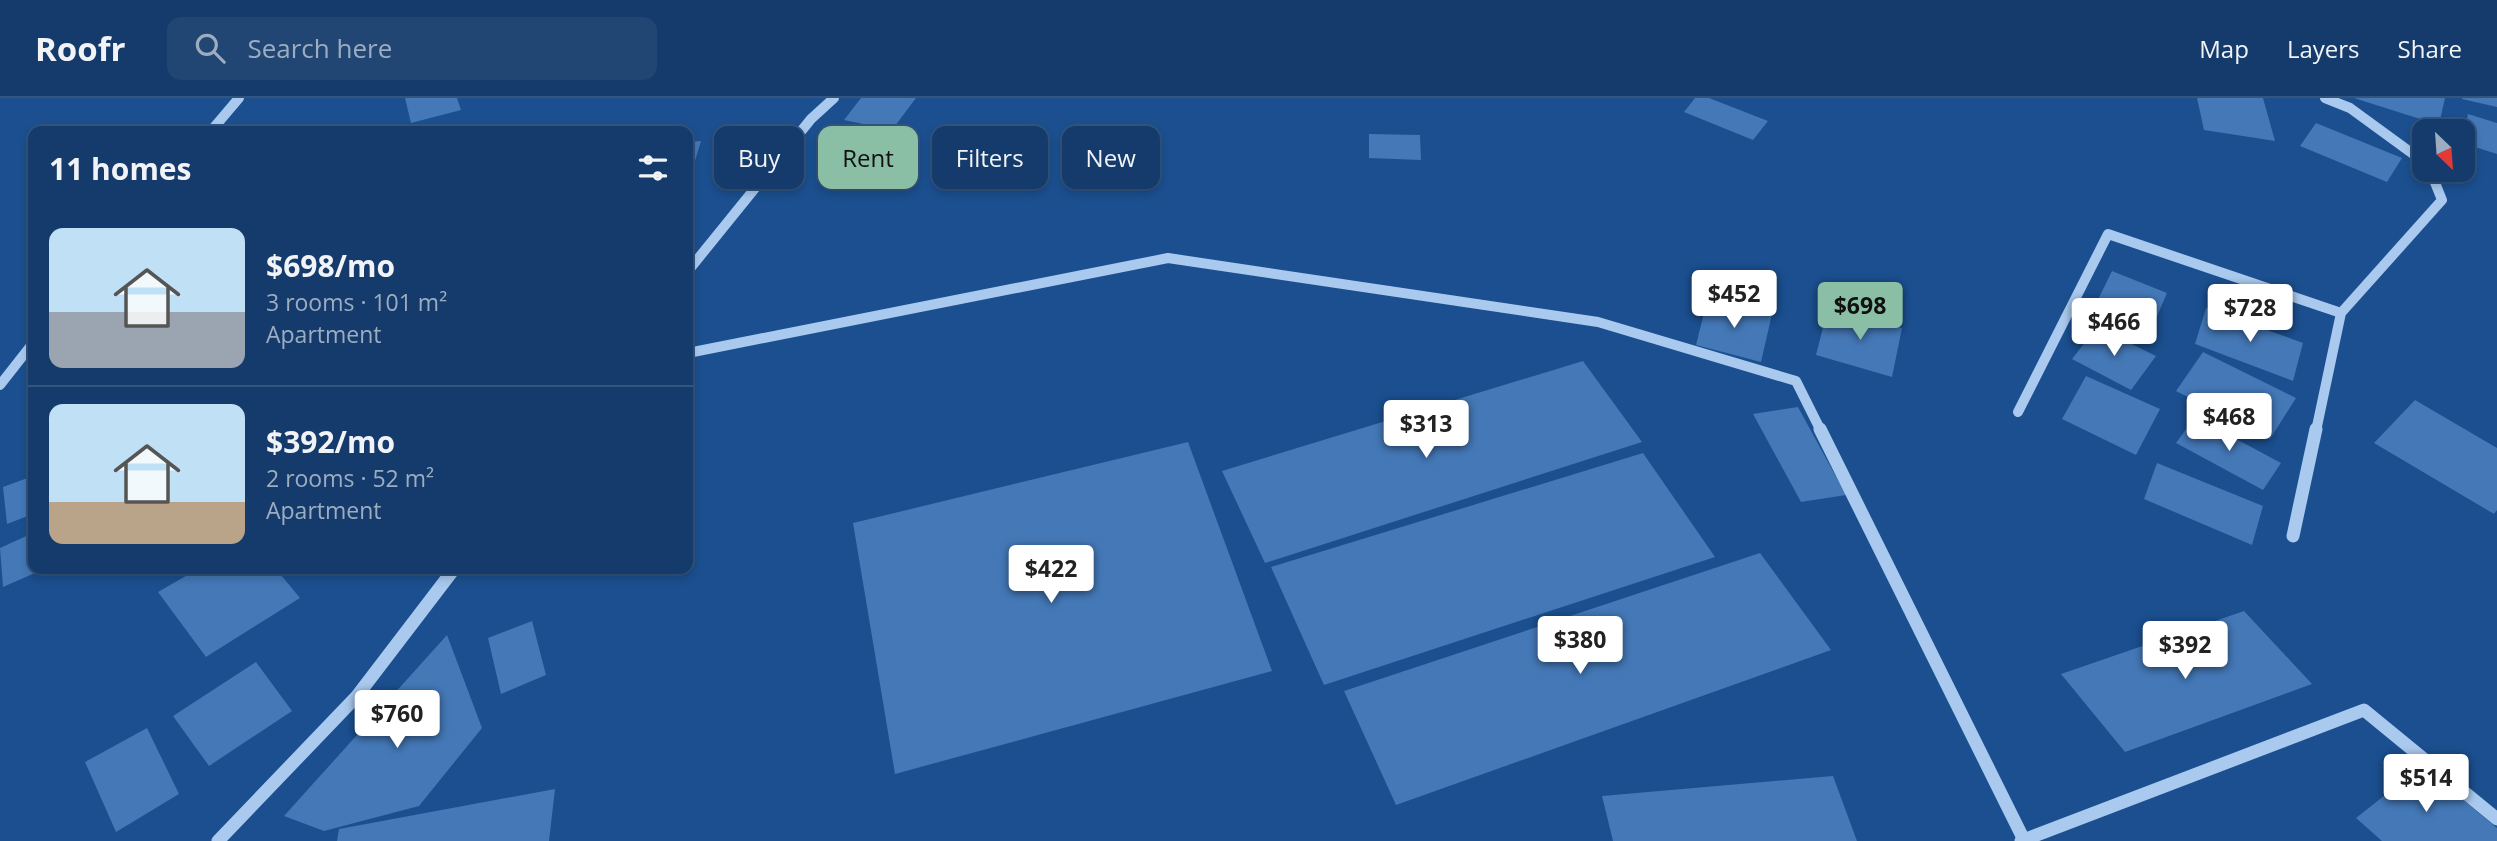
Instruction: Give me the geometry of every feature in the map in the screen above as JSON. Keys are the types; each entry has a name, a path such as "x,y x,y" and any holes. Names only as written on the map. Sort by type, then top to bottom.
{"street":[{"path":"215,126 239,98"},
{"path":"693,265 811,119 834,98"},
{"path":"2325,98 2350,108 2412,153"},
{"path":"2293,536 2341,313 2442,200 2435,182"},
{"path":"2018,412 2108,234 2341,313"},
{"path":"693,352 1168,258 1598,322 1796,381 2023,840 2364,710 2497,819"},
{"path":"0,385 28,349"},
{"path":"218,841 357,696 450,574"}],"building":[{"path":"405,98 457,98 461,110 411,123"},
{"path":"861,98 916,98 895,126 873,126 844,120"},
{"path":"1695,98 1709,98 1768,121 1753,140 1684,112"},
{"path":"2197,98 2263,98 2275,141 2204,130"},
{"path":"2354,98 2445,98 2440,119 2420,119"},
{"path":"2497,98 2497,107 2462,99"},
{"path":"2468,114 2497,123 2497,154 2475,147 2475,119 2467,119"},
{"path":"2316,123 2402,158 2387,182 2300,146"},
{"path":"1369,134 1420,135 1421,160 1369,158"},
{"path":"701,141 693,167 693,142"},
{"path":"2112,271 2167,293 2149,335 2092,312"},
{"path":"1708,297 1772,314 1761,362 1696,345"},
{"path":"1828,308 1902,328 1892,377 1816,355"},
{"path":"2206,308 2303,343 2293,381 2195,344"},
{"path":"2097,327 2156,356 2131,390 2072,359"},
{"path":"2203,352 2296,398 2270,439 2176,391"},
{"path":"1583,361 1642,442 1265,563 1222,471"},
{"path":"2086,376 2160,409 2136,455 2062,419"},
{"path":"2415,400 2497,448 2497,510 2494,514 2374,443"},
{"path":"1798,407 1846,495 1801,502 1753,414"},
{"path":"2195,417 2281,463 2263,490 2176,443"},
{"path":"1188,442 1272,671 895,774 853,523"},
{"path":"1643,453 1715,557 1324,685 1271,567"},
{"path":"2157,463 2263,506 2252,545 2144,499"},
{"path":"28,478 28,516 7,524 3,487"},
{"path":"28,535 28,574 33,574 3,587 0,548"},
{"path":"1760,553 1831,650 1396,805 1344,691"},
{"path":"189,574 280,574 300,598 206,657 158,592"},
{"path":"2244,611 2312,684 2125,752 2061,674"},
{"path":"532,621 546,675 501,694 488,638"},
{"path":"447,635 482,728 419,806 324,831 284,816"},
{"path":"256,662 292,711 209,766 173,716"},
{"path":"147,728 179,794 116,832 85,762"},
{"path":"2422,766 2497,828 2497,841 2382,841 2356,818"},
{"path":"1833,776 1857,841 1613,841 1602,796"},
{"path":"555,789 549,841 337,841 339,829"}]}
